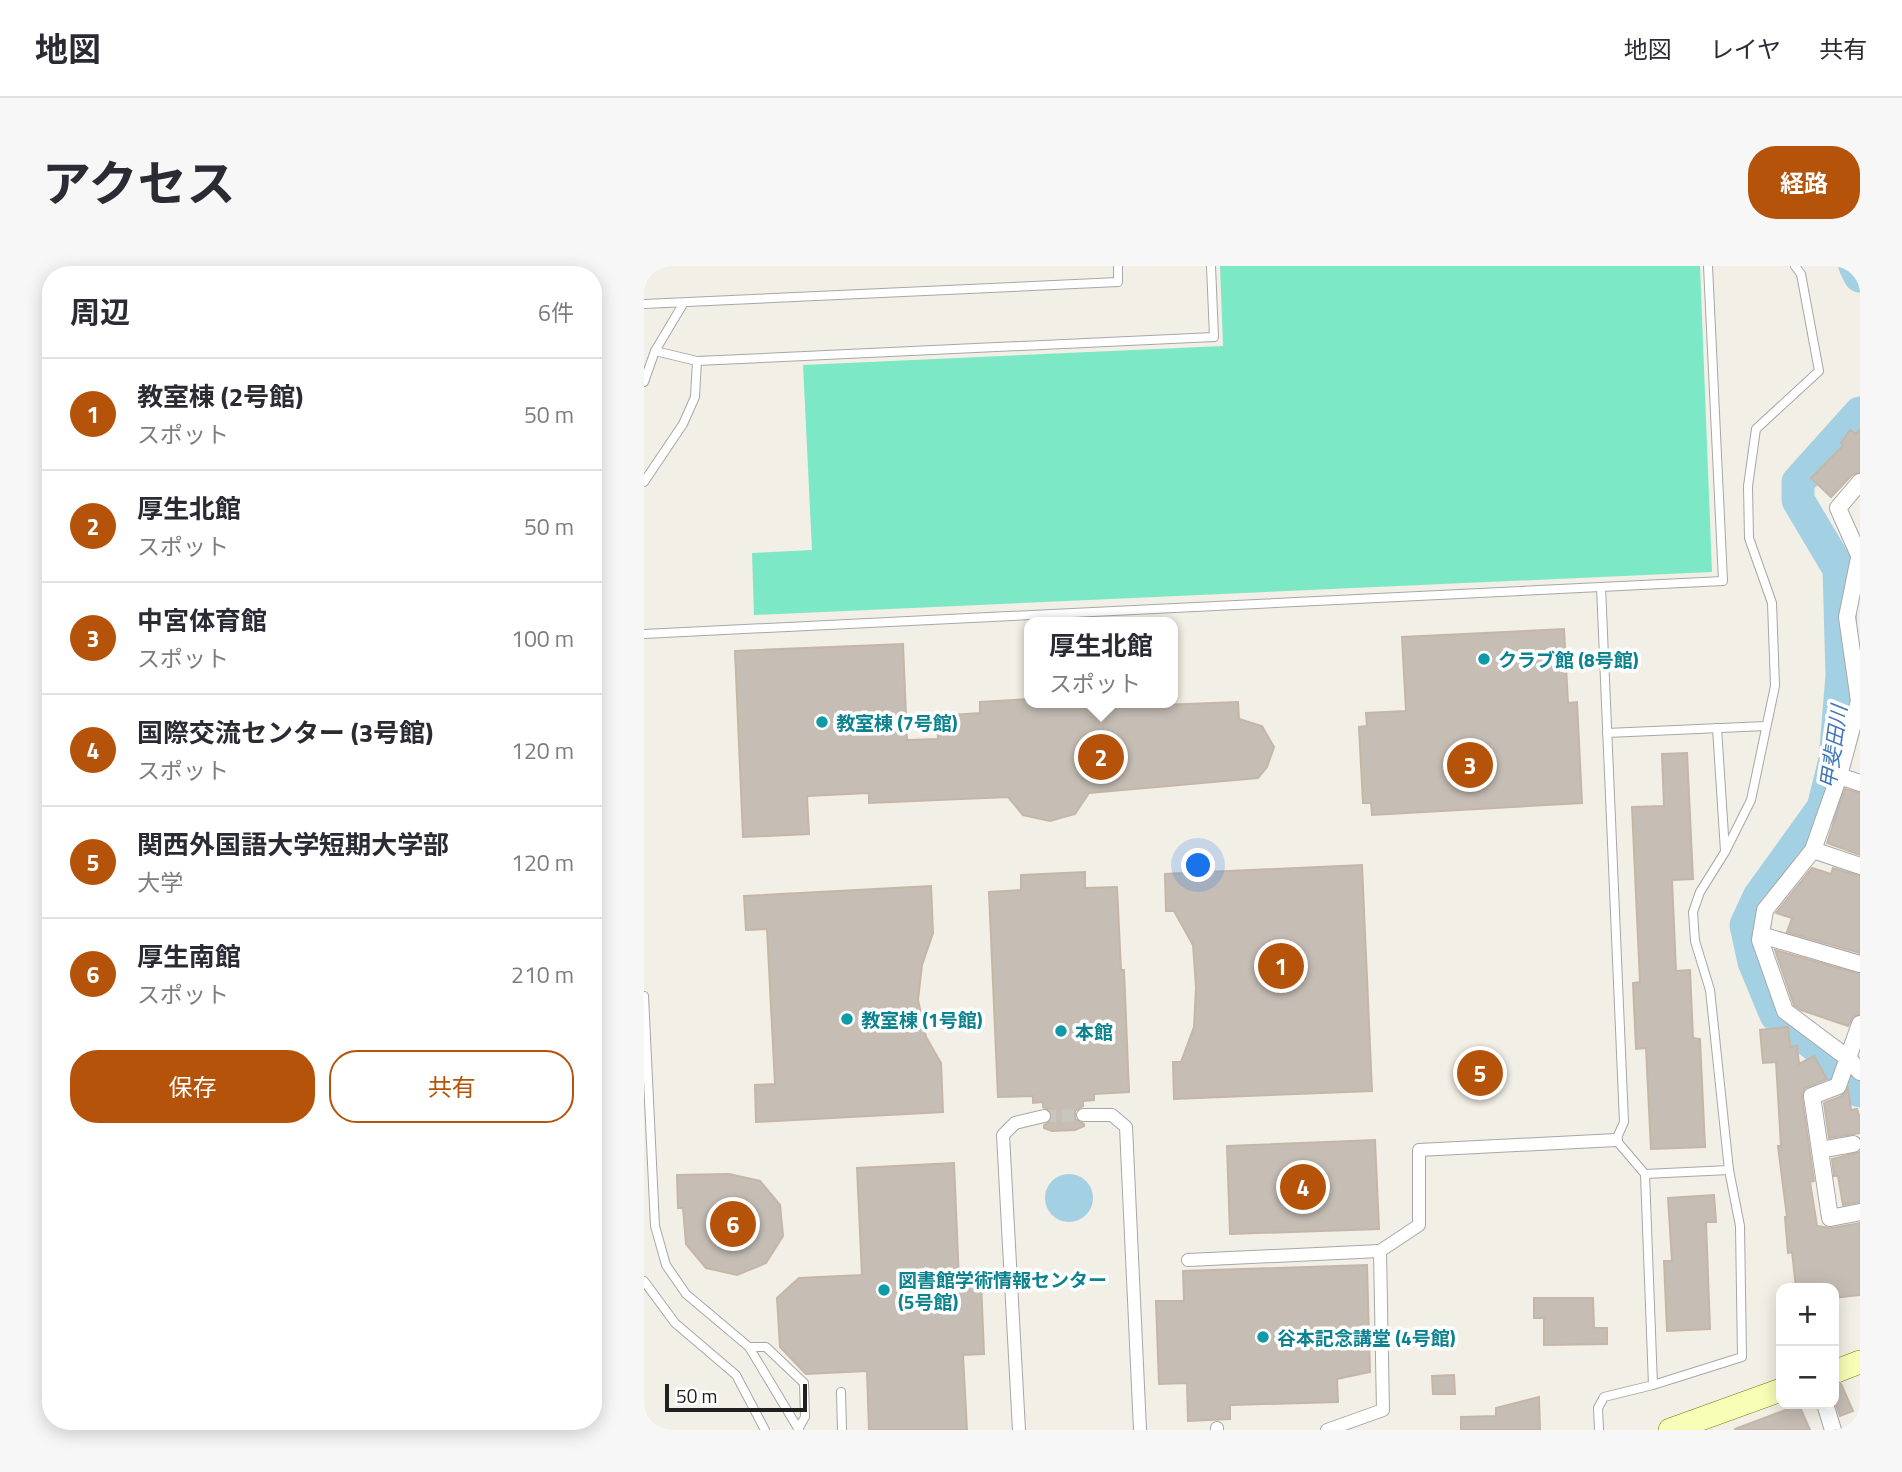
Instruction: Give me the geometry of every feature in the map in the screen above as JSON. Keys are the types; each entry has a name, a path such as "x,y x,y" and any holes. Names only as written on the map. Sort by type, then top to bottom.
{"main road":[{"path":"1839,1369 1860,1362"},
{"path":"1670,1430 1776,1392"}],"street":[{"path":"1852,1065 1784,1011 1760,940 1765,910 1813,850 1839,776 1859,701 1853,619 1859,553 1838,508 1860,482"},
{"path":"1839,776 1860,783"},
{"path":"1813,850 1860,866"},
{"path":"1761,934 1860,964"},
{"path":"1860,1024 1852,1065 1838,1086 1812,1096 1829,1218 1860,1212"},
{"path":"1083,1115 1112,1115 1126,1127 1140,1430"},
{"path":"1019,1430 1003,1135 1015,1123 1044,1116"},
{"path":"1188,1260 1380,1251 1419,1225 1419,1150 1616,1140"},
{"path":"1820,1150 1853,1144"},
{"path":"1327,1430 1383,1410 1380,1251"},
{"path":"1827,1409 1833,1430"}],"lane":[{"path":"644,304 1118,282 1118,266"},
{"path":"655,351 697,361 1214,337 1212,266"},
{"path":"644,634 1723,581 1708,266"},
{"path":"1599,1430 1598,1408 1604,1397 1653,1385 1742,1357 1740,1226 1729,1170 1710,990 1695,941 1693,912 1700,892 1725,852 1751,800 1775,686 1772,603 1749,538 1748,486 1756,429 1819,371 1801,274 1795,266"},
{"path":"644,382 655,351 683,303"},
{"path":"644,482 683,424 695,397 697,361"},
{"path":"1601,587 1624,1122 1616,1140 1645,1174 1653,1385"},
{"path":"1607,733 1766,726"},
{"path":"1717,729 1725,852"},
{"path":"644,996 655,1226 666,1265 686,1294 749,1347 799,1429"},
{"path":"1645,1174 1729,1170"},
{"path":"644,1281 675,1323 736,1376 765,1430"},
{"path":"749,1347 766,1347 804,1383 804,1417 799,1429"},
{"path":"841,1392 842,1430"}],"green space":[{"path":"1220,266 1700,266 1712,572 754,615 752,553 812,550 803,365 1223,346"}],"water":[{"path":"1069,1174 1086,1181 1093,1198 1086,1215 1069,1222 1052,1215 1045,1198 1052,1181"}],"building":[{"path":"1860,429 1860,472 1852,475 1831,497 1811,478 1844,445 1841,443 1850,430 1856,434"},
{"path":"1564,629 1568,703 1577,702 1582,803 1372,815 1371,803 1363,803 1359,727 1367,726 1366,713 1406,711 1402,637"},
{"path":"903,644 907,740 938,739 937,716 980,713 980,702 1024,699 1024,708 1178,708 1178,704 1238,702 1239,719 1262,726 1274,747 1267,767 1258,778 1089,793 1075,814 1050,821 1023,815 1008,797 869,803 869,793 807,796 809,834 743,837 735,651"},
{"path":"1687,753 1693,879 1672,880 1676,971 1690,970 1693,1038 1700,1039 1705,1147 1651,1149 1646,1048 1636,1049 1633,983 1640,982 1632,807 1664,806 1662,754"},
{"path":"1845,789 1860,793 1860,855 1827,843"},
{"path":"1362,865 1372,1091 1174,1099 1173,1062 1181,1062 1194,1027 1196,987 1193,945 1174,911 1166,911 1165,874"},
{"path":"1812,868 1831,874 1833,868 1860,876 1860,953 1787,932 1792,918 1776,913"},
{"name":"本館","path":"1085,872 1085,888 1117,887 1121,970 1124,970 1129,1092 1094,1094 1094,1100 1083,1101 1083,1106 1075,1111 1075,1119 1084,1126 1075,1130 1052,1131 1044,1128 1053,1115 1043,1107 1043,1102 1033,1103 1033,1096 998,1097 989,892 1021,890 1021,875"},
{"name":"教室棟 (1号館)","path":"931,886 933,933 922,965 918,1000 926,1037 941,1063 943,1112 756,1122 755,1085 775,1084 767,929 746,930 744,896"},
{"path":"1775,950 1860,974 1860,1014 1853,1017 1848,1026 1801,1010 1794,1005"},
{"path":"1788,1027 1790,1047 1797,1046 1799,1064 1814,1056 1827,1079 1805,1088 1802,1097 1814,1181 1810,1182 1817,1226 1832,1228 1860,1223 1860,1295 1839,1297 1839,1283 1795,1283 1792,1252 1788,1253 1787,1217 1778,1146 1781,1146 1776,1062 1763,1063 1760,1030"},
{"path":"1848,1088 1851,1110 1857,1109 1860,1118 1860,1133 1829,1138 1824,1103 1842,1096"},
{"path":"1375,1140 1379,1229 1230,1234 1227,1146"},
{"path":"1860,1152 1860,1202 1843,1205 1832,1159"},
{"name":"図書館学術情報センター (5号館)","path":"954,1163 959,1281 981,1280 984,1354 963,1355 967,1430 869,1430 867,1371 806,1374 780,1347 777,1298 799,1278 862,1275 857,1168"},
{"path":"729,1174 760,1181 780,1205 783,1236 766,1263 737,1275 706,1268 686,1244 683,1208 678,1208 677,1175"},
{"path":"1714,1195 1716,1222 1706,1222 1710,1329 1667,1331 1664,1261 1672,1261 1668,1198"},
{"name":"谷本記念講堂 (4号館)","path":"1367,1265 1370,1372 1337,1379 1338,1402 1230,1405 1230,1419 1188,1421 1187,1383 1159,1384 1156,1301 1184,1301 1183,1271"},
{"path":"1534,1298 1593,1298 1594,1328 1607,1328 1607,1344 1544,1345 1544,1318 1534,1318"},
{"path":"1454,1375 1455,1394 1433,1394 1432,1376"},
{"path":"1839,1385 1853,1411 1840,1416 1838,1409"},
{"path":"1539,1397 1540,1430 1461,1430 1461,1417 1496,1416 1496,1408"},
{"path":"1788,1409 1801,1409 1810,1430 1735,1430"}],"waterway":[{"name":"甲斐田川","path":"1855,266 1860,276"},
{"name":"甲斐田川","path":"1860,413 1798,482 1798,500 1839,569 1842,675 1835,760 1823,808 1759,897 1746,925 1754,962 1776,1015 1820,1049 1860,1091"}],"tunnel":[{"path":"1044,1116 1083,1115"}],"place":[{"name":"クラブ館 (8号館)","path":"1484,659"},
{"name":"教室棟 (7号館)","path":"822,722"},
{"name":"厚生北館","path":"1101,757"},
{"name":"中宮体育館","path":"1470,765"},
{"name":"教室棟 (2号館)","path":"1281,966"},
{"name":"教室棟 (1号館)","path":"847,1019"},
{"name":"本館","path":"1061,1031"},
{"name":"関西外国語大学短期大学部","path":"1480,1073"},
{"name":"国際交流センター (3号館)","path":"1303,1187"},
{"name":"厚生南館","path":"733,1224"},
{"name":"図書館学術情報センター (5号館)","path":"884,1290"},
{"name":"谷本記念講堂 (4号館)","path":"1263,1337"}]}
